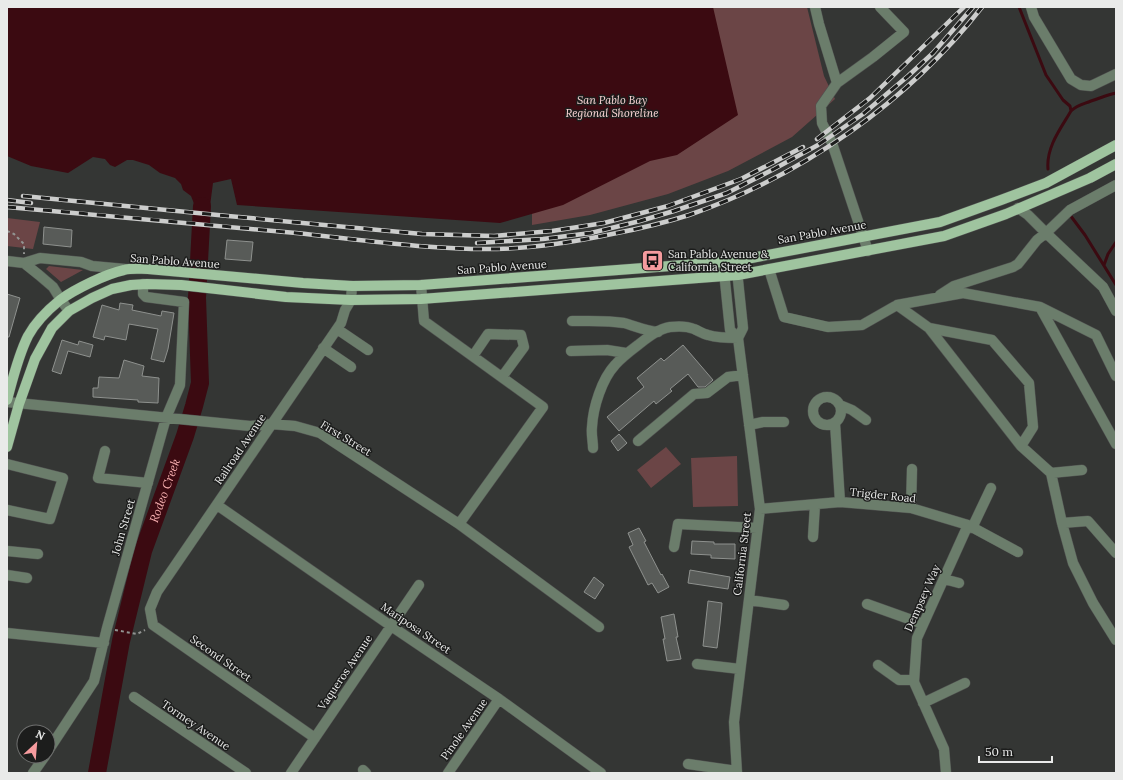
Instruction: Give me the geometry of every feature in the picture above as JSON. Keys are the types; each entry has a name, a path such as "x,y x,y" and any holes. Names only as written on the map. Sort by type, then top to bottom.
{"main road":[{"name":"San Pablo Avenue","path":"125,269 148,269 288,282 352,286 421,285 736,261 766,254 940,222 1046,183 1116,145"},
{"path":"7,447 35,359 52,328 69,311 112,289 143,284 181,285 286,297 351,300 421,299 738,275 944,236 1006,214 1090,178 1116,164"},
{"path":"7,401 20,353 29,335 40,319 60,300 101,278 125,269"}],"street":[{"path":"815,7 818,24 837,83"},
{"path":"868,251 832,143 822,123 821,106 837,83 904,32 880,7"},
{"path":"1031,7 1034,17 1070,79 1081,85 1091,86 1116,74"},
{"path":"937,298 954,286 1013,267 1018,264 1037,240 1070,210 1116,185"},
{"path":"1018,208 1028,215 1103,287 1116,311"},
{"name":"San Pablo Avenue","path":"7,261 24,263 40,258 81,262 92,266 125,269"},
{"name":"California Street","path":"736,261 743,328 738,338 760,509 734,722 737,772"},
{"name":"California Street","path":"723,262 730,330 738,338"},
{"path":"24,263 53,287 60,300 69,311"},
{"path":"768,269 784,317 828,327 862,325 897,305 963,293 1040,307 1096,335 1116,376"},
{"name":"John Street","path":"104,643 166,418 180,385 184,302 146,297 143,294 143,284"},
{"path":"421,285 424,321 543,407 459,524"},
{"name":"Railroad Avenue","path":"153,625 150,609 157,592 341,323 345,310 351,300 352,286"},
{"path":"897,305 929,328 1021,446 1051,473 1073,564 1093,603 1116,640"},
{"path":"1040,307 1116,444"},
{"path":"572,322 613,322 658,332"},
{"path":"593,448 593,416 601,389 614,365 626,353 647,338 668,327 683,326 716,337 738,338"},
{"path":"929,328 992,340 1029,383 1033,427 1021,446"},
{"path":"337,329 368,350"},
{"path":"473,356 488,334 522,335 524,347 502,377"},
{"path":"323,348 351,367"},
{"path":"571,351 607,350 626,353"},
{"path":"638,441 694,394 707,393 728,378 743,375"},
{"path":"835,423 826,425 818,422 813,415 813,406 819,399 828,397 837,401 840,405 852,410 866,420"},
{"name":"First Street","path":"7,401 20,404 250,426 271,424 296,426 320,433 459,524 599,627"},
{"path":"840,405 840,415 835,423 840,502"},
{"path":"749,425 764,422 784,422"},
{"path":"105,451 98,478 148,483"},
{"path":"7,464 63,478 50,519 7,510"},
{"path":"910,508 912,469"},
{"path":"1051,473 1082,470"},
{"name":"Dempsey Way","path":"946,773 944,749 914,682 917,638 970,526 991,488"},
{"name":"Trigder Road","path":"760,509 840,502 910,508 970,526 1018,552"},
{"name":"Mariposa Street","path":"216,505 391,626 500,699 601,773"},
{"path":"813,537 815,505"},
{"path":"1062,523 1088,521 1116,553"},
{"path":"674,547 678,524 758,528"},
{"path":"7,551 38,554"},
{"path":"7,576 27,578"},
{"path":"944,579 958,584"},
{"name":"Vaqueros Avenue","path":"291,773 419,585"},
{"path":"749,600 784,605"},
{"path":"867,604 923,624"},
{"name":"Second Street","path":"153,625 315,738"},
{"path":"7,633 104,643 94,681 56,739"},
{"path":"697,664 740,669"},
{"path":"878,665 899,680 914,680"},
{"path":"923,703 965,683"},
{"name":"Tormey Avenue","path":"134,697 246,773"},
{"name":"Pinole Avenue","path":"448,773 500,699"},
{"path":"688,764 737,772"}],"path":[{"path":"7,231 14,234 24,244 24,263"},
{"path":"107,628 137,634 153,625"}],"green space":[{"name":"San Pablo Bay Regional Shoreline","path":"489,7 807,7 824,76 835,99 792,137 728,171 668,194 590,215 532,225 532,214"},
{"path":"7,218 40,222 33,249 7,246"},
{"path":"49,266 83,270 61,282 46,269"},
{"path":"666,447 681,464 651,488 637,470"},
{"path":"737,456 738,506 693,507 691,458"}],"shaded area":[{"path":"7,7 713,7 738,115 677,155 650,161 563,205 500,223 237,205 231,179 213,183 210,206 195,206 191,196 183,190 181,184 175,178 160,173 149,165 133,160 127,160 115,167 110,165 105,159 93,157 68,173 31,166 7,156"}],"building":[{"path":"44,227 72,230 71,247 43,244"},
{"path":"227,240 253,242 251,261 225,259"},
{"path":"7,294 20,298 9,337 7,337"},
{"path":"120,303 133,305 132,310 161,316 162,311 174,313 168,349 164,362 151,359 158,329 129,324 126,340 105,336 104,340 93,337 102,305 119,310"},
{"path":"62,340 78,345 79,341 93,345 90,357 68,351 61,374 52,371"},
{"path":"683,345 713,380 705,387 698,387 688,374 670,389 672,391 656,404 654,401 619,431 607,417 644,387 637,378 661,358 664,361"},
{"path":"124,360 144,366 142,376 159,378 158,403 93,397 93,388 98,388 99,377 119,378"},
{"path":"619,434 627,443 618,451 611,441"},
{"path":"639,528 646,541 644,542 669,587 658,593 652,583 648,585 629,547 633,545 628,533"},
{"path":"692,541 714,542 714,544 735,544 735,559 711,558 711,555 691,554"},
{"path":"690,570 730,577 728,589 688,583"},
{"path":"594,577 604,585 595,599 584,592"},
{"path":"708,601 722,603 717,648 703,646"},
{"path":"674,614 678,637 676,637 681,659 667,661 661,617"}],"waterway":[{"path":"1019,7 1046,75 1063,100 1070,106 1071,111"},
{"path":"1048,169 1049,153 1052,145 1071,111 1076,107 1116,93"},
{"name":"Rodeo Creek","path":"97,773 121,641 143,551 185,436 200,383 197,298 202,206"},
{"path":"1070,215 1085,235 1116,285"},
{"path":"1104,265 1108,254 1116,242"}],"railway":[{"path":"817,139 870,98 964,7"},
{"path":"477,243 543,239 591,233 640,221 727,193 818,145 863,114 933,53 973,7"},
{"path":"7,207 224,226 447,248 497,249 540,246 598,237 651,226 689,215 731,199 812,157 850,132 887,104 921,74 953,41 982,7"},
{"path":"23,196 422,234 494,236 552,231 604,223 668,206 741,179 803,147"},
{"path":"7,200 31,203"}],"place":[{"name":"San Pablo Avenue & California Street","path":"653,260"}]}
